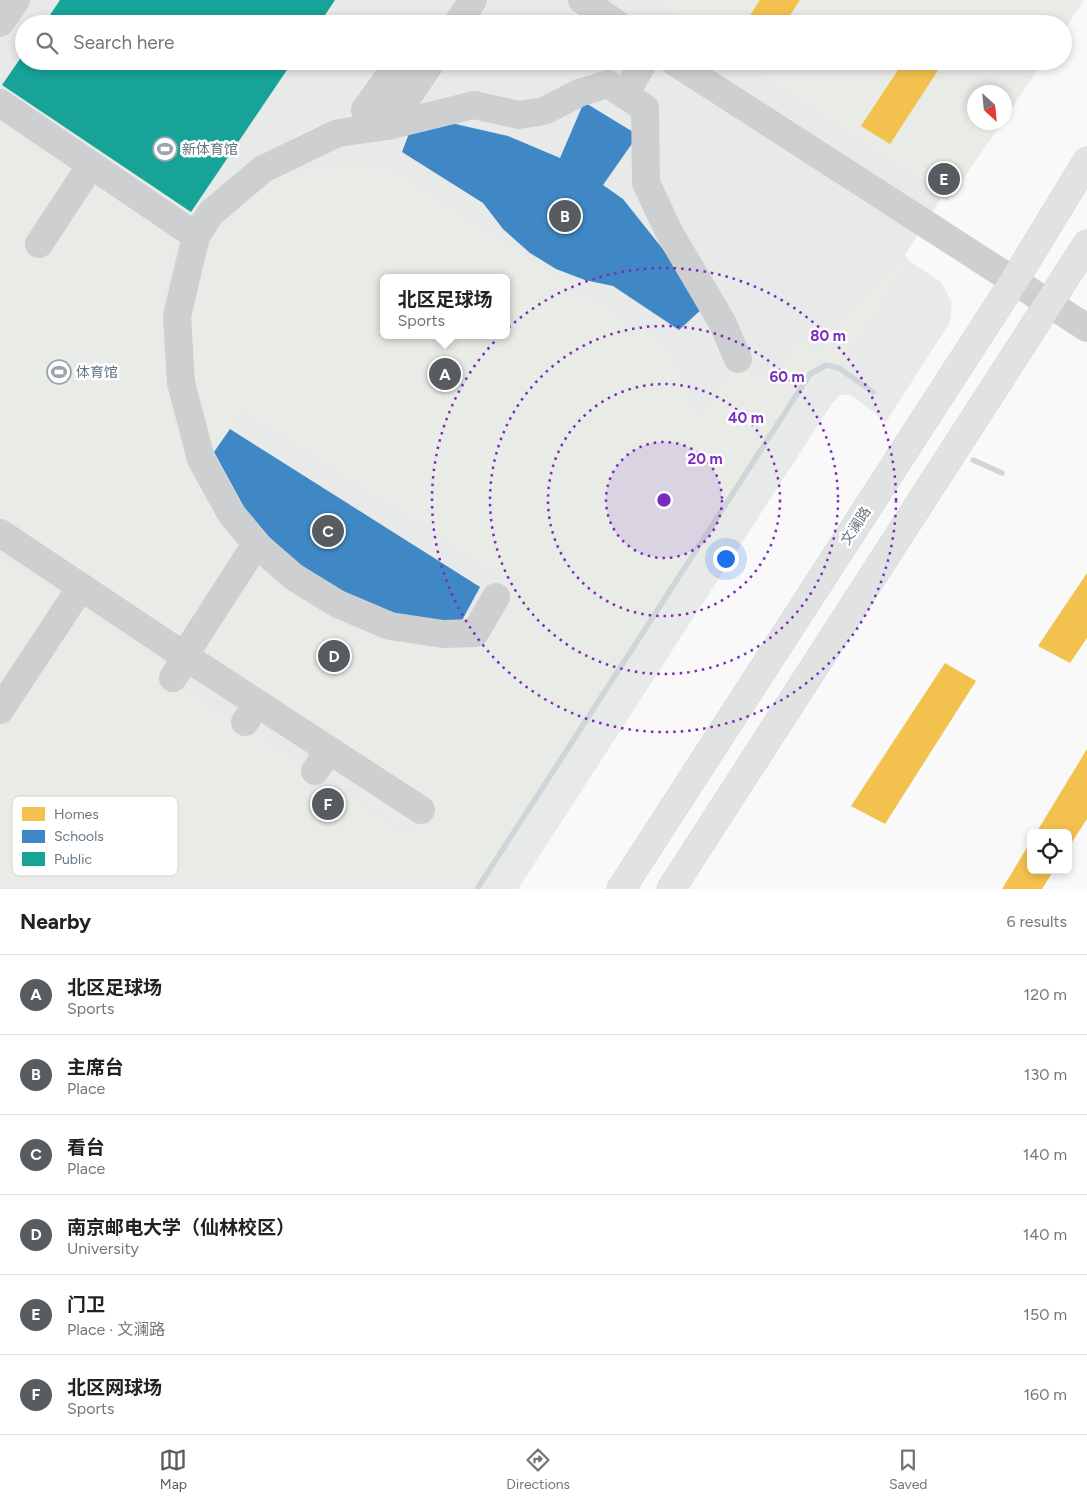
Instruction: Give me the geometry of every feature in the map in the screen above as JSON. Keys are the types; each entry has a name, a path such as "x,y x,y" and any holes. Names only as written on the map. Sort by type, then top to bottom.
{"main road":[{"name":"文澜路","path":"621,889 1014,281 1087,161"},
{"path":"671,889 1087,244"}],"street":[{"path":"0,24 16,0"},
{"path":"464,15 474,0"},
{"path":"582,0 604,15"},
{"path":"388,126 365,110 394,70"},
{"path":"388,126 426,70"},
{"path":"625,95 639,70"},
{"path":"687,70 1087,328"},
{"path":"496,597 475,633 443,634 390,626 338,604 294,577 256,544 230,512 201,459 181,383 177,316 196,236 211,213 263,169 338,133 388,126 474,106 519,115 544,111 579,93 608,84 645,108 646,183 669,232 722,322 738,359"},
{"path":"0,103 196,236"},
{"path":"39,244 91,165"},
{"path":"0,533 81,587 181,664 322,760 421,810"},
{"path":"181,664 256,544"},
{"path":"0,710 81,587"}],"shaded area":[{"path":"0,0 1084,0 1072,18 1072,15 15,15 15,70 1037,70 1012,108 1012,85 967,85 967,130 997,130 948,200 941,198 905,255 908,260 941,282 952,303 950,322 886,422 851,395 840,395 831,405 518,889 0,889"},
{"path":"654,0 767,0 757,15 676,15"},
{"path":"802,0 1084,0 1072,18 1072,15 793,15"},
{"path":"760,70 1037,70 1012,108 1012,85 967,85 967,130 997,130 964,177 938,161 924,180 761,73"},
{"path":"0,116 176,235 170,251 159,329 165,373 176,425 190,469 215,512 240,544 182,641 68,571 23,529 0,514"},
{"path":"348,164 374,166 401,177 653,339 673,361 690,401 694,421 741,368 771,379 800,340 817,352 905,255 907,260 839,368 826,365 810,374 477,889 0,889 0,719 73,609 88,603 170,654 164,677 403,833 410,835 426,811 197,658 258,562 297,594 319,609 342,621 390,639 415,645 440,647 485,639 518,582 496,572 243,410 214,452 198,397 193,369 191,340 192,314 197,288 205,263 217,240 232,218 250,200 271,184 295,173 321,167"},
{"path":"0,556 61,593 64,598 0,700"},
{"path":"326,762 413,820 411,824 403,826 325,774"}],"building: Homes":[{"path":"760,0 800,0 790,15 750,15"},
{"path":"898,70 938,70 890,144 861,126"},
{"path":"1087,573 1087,638 1070,663 1038,646"},
{"path":"945,663 976,681 885,824 851,806"},
{"path":"1087,749 1087,819 1072,842 1072,829 1038,829"},
{"path":"1027,848 1027,874 1051,874 1042,889 1002,889"}],"building: Schools":[{"path":"584,102 638,135 603,185 623,199 662,248 704,307 679,330 613,286 585,280 556,269 530,253 503,229 483,203 402,152 416,115 508,136 560,158"},
{"path":"939,165 959,178 949,194 928,181"},
{"path":"230,429 480,587 459,626 418,619 371,607 323,584 285,556 244,507 214,452"}],"building: Public":[{"path":"60,0 335,0 325,15 50,15"},
{"name":"新体育馆","path":"15,66 15,70 287,70 191,212 2,85"}],"waterway":[{"path":"477,889 810,374 826,365 839,368 873,392"},
{"path":"973,460 1002,473"}],"place":[{"name":"新体育馆","path":"165,149"},
{"name":"门卫","path":"944,179"},
{"name":"主席台","path":"565,216"},
{"name":"体育馆","path":"59,372"},
{"name":"北区足球场","path":"445,374"},
{"name":"看台","path":"328,531"},
{"name":"南京邮电大学（仙林校区）","path":"334,656"},
{"name":"北区网球场","path":"328,804"}]}
